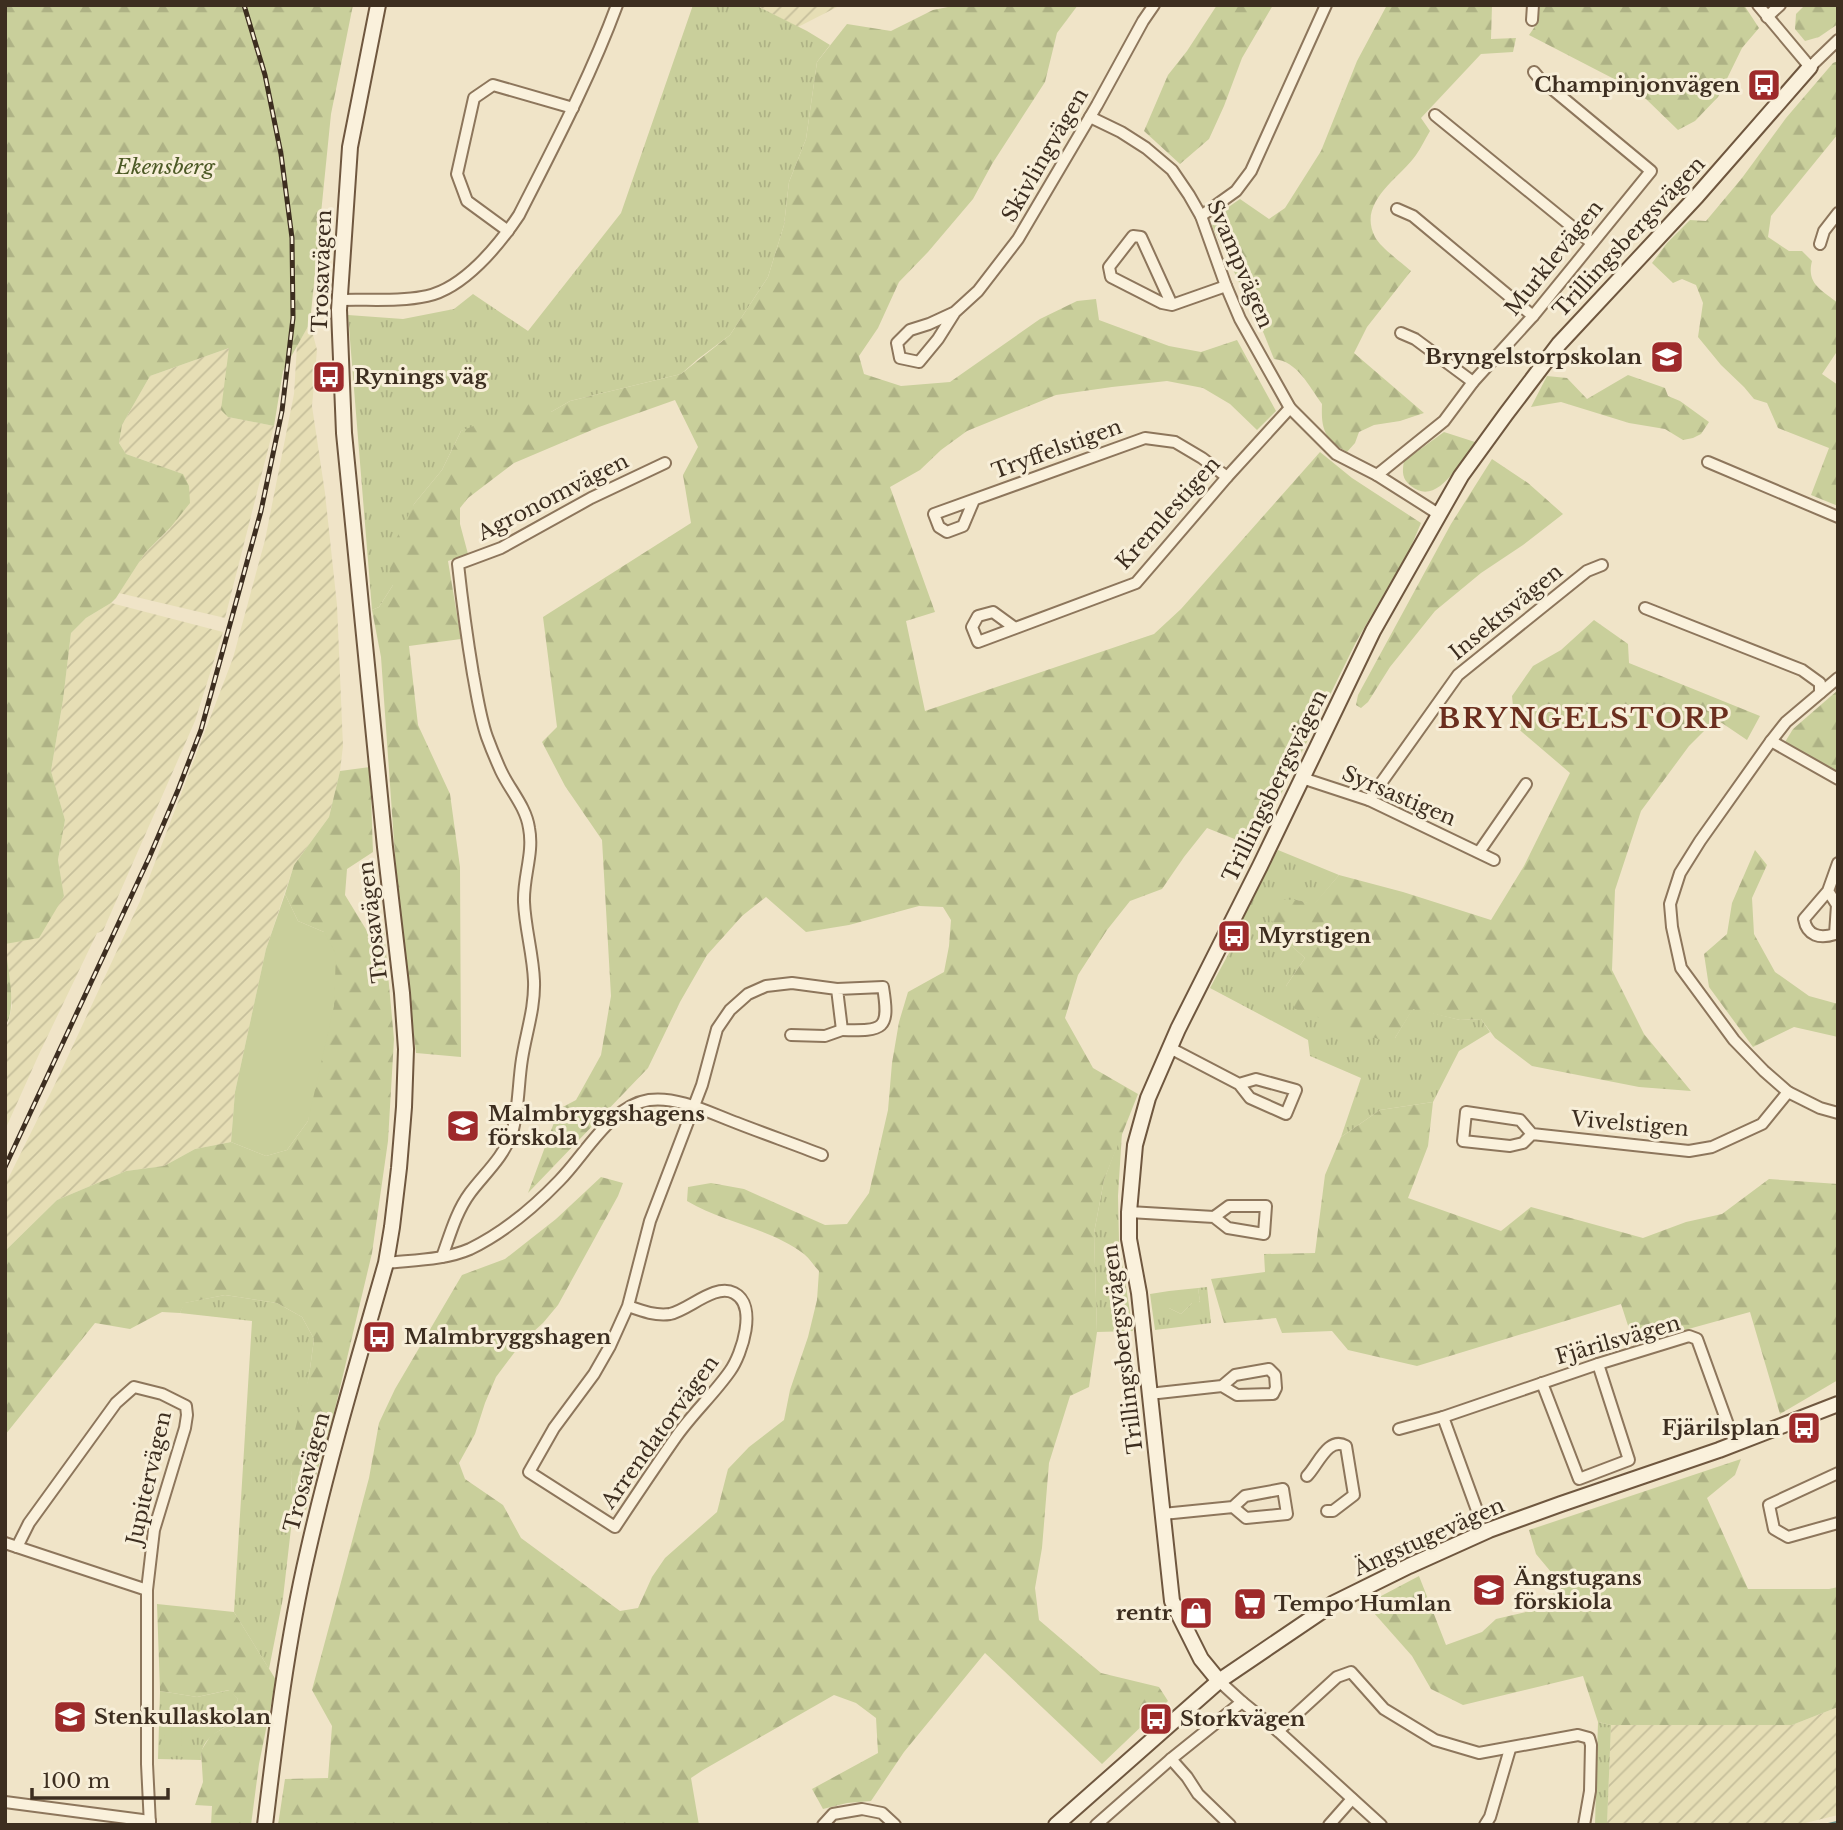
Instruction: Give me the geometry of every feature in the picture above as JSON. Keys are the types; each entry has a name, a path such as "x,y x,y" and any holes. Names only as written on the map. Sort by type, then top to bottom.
{"street":[{"name":"Trosavägen","path":"265,1825 291,1630 323,1489 386,1263 393,1227 404,1107 406,1049 402,993 344,433 340,300 350,147 379,5"},
{"path":"340,300 430,296 460,281 508,231 519,215 573,108 617,5"},
{"name":"Skivlingvägen","path":"954,313 910,330 897,343 900,358 919,362 954,313 978,291 1018,239 1154,5"},
{"path":"1201,216 1236,191 1251,170 1326,5"},
{"path":"1532,20 1533,5"},
{"path":"1758,5 1810,67"},
{"path":"1768,17 1780,5"},
{"name":"Trillingsbergsvägen","path":"1219,1681 1201,1659 1172,1601 1139,1293 1129,1239 1135,1145 1148,1098 1373,631 1461,476 1559,344 1698,196 1810,67 1838,40"},
{"name":"Murklevägen","path":"1377,475 1444,422 1472,382 1533,316 1651,171 1534,72"},
{"path":"508,231 467,201 457,174 474,98 493,85 573,108"},
{"path":"1435,115 1592,243"},
{"name":"Svampvägen","path":"1090,117 1146,148 1172,170 1201,216 1240,319 1290,408 1336,454 1377,475 1440,515"},
{"path":"1397,209 1413,216 1533,316"},
{"path":"1820,244 1824,231 1838,213"},
{"path":"1172,305 1141,237 1133,236 1109,267 1111,277 1161,303 1172,305 1226,286"},
{"path":"1401,333 1415,339 1472,382"},
{"name":"Kremlestigen","path":"1015,628 1136,583 1290,408"},
{"name":"Tryffelstigen","path":"974,500 1144,438 1175,442 1227,477"},
{"path":"1708,462 1838,517"},
{"name":"Agronomvägen","path":"442,1256 457,1215 469,1194 504,1151 512,1132 518,1105 521,1062 533,1007 534,982 524,902 531,849 529,826 522,806 501,772 486,735 466,634 458,564 501,548 591,498 665,463"},
{"name":"Insektsvägen","path":"1368,800 1458,675 1587,571 1602,565"},
{"path":"1645,608 1802,670 1820,684 1820,693"},
{"path":"1838,678 1786,722 1771,741 1680,873 1670,904 1681,968 1734,1040 1764,1072 1788,1092 1820,1108 1838,1113"},
{"path":"1771,741 1838,779"},
{"name":"Syrsastigen","path":"1302,779 1368,800 1494,860"},
{"path":"1479,852 1526,784"},
{"path":"1828,891 1838,863"},
{"path":"628,1306 650,1221 702,1085 717,1030 730,1010 748,994 766,986 792,983 837,989 883,987 887,1012 885,1020 873,1030 842,1030 825,1036 790,1035"},
{"path":"837,989 842,1030"},
{"path":"1170,1048 1239,1084 1250,1098 1286,1114 1296,1090 1256,1079 1239,1084"},
{"name":"Vivelstigen","path":"1532,1134 1523,1143 1510,1146 1463,1141 1466,1112 1520,1120 1532,1134 1689,1151 1712,1147 1762,1124 1788,1092"},
{"path":"386,1263 442,1256 469,1249 503,1228 529,1209 561,1179 608,1124 629,1107 649,1100 670,1101 693,1107 822,1155"},
{"path":"1129,1212 1214,1217 1228,1228 1264,1234 1266,1206 1228,1206 1214,1217"},
{"name":"Arrendatorvägen","path":"725,1290 736,1294 744,1302 747,1313 743,1337 732,1368 685,1424 615,1527 529,1472 554,1428 594,1374 628,1306 652,1314 669,1314 725,1290"},
{"name":"Fjärilsvägen","path":"1399,1429 1689,1336 1697,1339 1735,1444"},
{"path":"1542,1383 1579,1479 1629,1460 1598,1364"},
{"path":"1149,1394 1222,1386"},
{"name":"Jupitervägen","path":"11,1545 116,1403 134,1387 162,1394 186,1406 187,1415 178,1454 154,1530 147,1590 147,1764 150,1823"},
{"name":"Ängstugevägen","path":"1056,1825 1219,1681 1334,1603 1489,1530 1735,1444 1838,1404"},
{"path":"1443,1417 1478,1513"},
{"path":"1307,1476 1315,1469 1327,1449 1338,1443 1346,1446 1354,1495 1333,1511 1327,1511"},
{"path":"1838,1473 1769,1505 1774,1529 1787,1537 1838,1523"},
{"path":"1163,1514 1233,1507 1245,1496 1283,1489 1287,1514 1246,1518 1233,1507"},
{"path":"11,1545 147,1590"},
{"path":"1278,1731 1337,1677 1350,1672 1384,1709 1435,1740 1479,1753 1578,1734 1588,1738 1591,1745 1590,1791 1584,1825"},
{"path":"1219,1681 1381,1825"},
{"path":"1096,1825 1171,1759 1242,1702"},
{"path":"1485,1825 1490,1817 1510,1749"},
{"path":"1171,1759 1198,1794 1230,1825"},
{"path":"1329,1825 1352,1799"},
{"path":"5,1802 150,1823"},
{"path":"823,1825 833,1814 862,1809 882,1813 895,1825"}],"shaded area":[{"path":"755,5 841,5 798,27"},
{"path":"310,323 317,350 312,406 337,605 343,746 329,817 294,865 266,949 235,1092 231,1142 195,1149 164,1166 126,1171 57,1200 5,1251 5,1185 141,899 233,658 265,540 294,394 297,346"},
{"path":"229,348 228,417 274,426 225,618 119,593 145,553 170,529 183,474 126,454 119,443 122,425 150,376"},
{"path":"111,603 223,632 195,721 103,931 97,933 5,1130 5,1026 8,1024 12,1006 5,944 64,896 58,860 65,820 51,771 71,633 86,618"},
{"path":"1838,1707 1838,1815 1797,1825 1607,1825 1611,1725 1792,1725"}],"green space":[{"name":"Ekensberg","path":"5,5 353,5 331,114 310,323 283,371 274,426 228,417 221,410 229,348 150,376 122,425 119,443 126,454 183,474 189,486 190,503 145,553 116,598 86,618 71,633 51,771 65,820 58,860 64,896 39,938 5,944"},
{"path":"693,5 755,5 830,45 817,62 806,139 789,182 784,225 768,277 730,335 681,374 570,401 551,412 461,431 442,470 414,504 393,585 379,607 372,610 348,315 403,319 454,309 473,294 528,331 621,213"},
{"path":"958,5 1078,5 1057,33 1045,82 992,164 973,199 899,282 878,328 859,356 864,374 901,386 950,382 1040,319 1077,301 1096,299 1099,320 1169,346 1201,352 1237,340 1276,411 1257,430 1230,404 1203,388 1167,381 1056,395 967,431 920,470 890,487 935,612 906,621 925,711 1154,634 1181,609 1320,452 1352,478 1421,523 1410,549 1356,642 1266,825 1252,846 1207,828 1162,889 1130,901 1107,930 1078,975 1065,1018 1093,1068 1138,1094 1104,1180 1094,1233 1097,1332 1089,1387 1070,1396 1049,1463 1042,1548 1035,1588 1039,1620 1101,1673 1159,1687 1168,1701 1102,1764 985,1653 904,1752 871,1801 823,1809 812,1789 878,1753 876,1718 856,1703 834,1695 691,1778 699,1825 278,1825 285,1779 328,1778 332,1726 312,1690 369,1478 379,1423 395,1389 462,1275 505,1259 556,1219 601,1177 623,1183 558,1305 523,1341 496,1377 475,1434 459,1463 465,1479 503,1505 521,1538 620,1611 638,1608 652,1577 665,1558 717,1512 728,1469 749,1447 784,1420 790,1390 817,1300 819,1271 804,1254 777,1238 687,1201 688,1187 711,1183 744,1189 825,1225 847,1224 869,1193 888,1110 899,1022 908,992 944,972 949,946 951,920 943,907 919,906 849,925 806,932 766,897 742,916 707,955 680,1002 648,1068 528,1193 559,1109 576,1100 601,1055 611,996 602,840 565,786 542,742 557,727 543,617 691,523 683,475 698,447 675,400 599,427 514,463 468,498 460,508 460,524 468,554 448,561 461,639 409,646 418,725 450,794 460,867 461,1057 416,1053 397,884 381,657 372,610 379,607 393,585 388,555 414,504 442,470 461,431 535,401 551,412 570,401 681,374 730,335 768,277 784,225 789,182 806,139 817,62 847,24 891,31 933,10"},
{"path":"1217,5 1273,5 1242,58 1209,139 1180,164 1144,131 1168,75"},
{"path":"1387,5 1492,5 1491,39 1516,38 1513,52 1481,54 1421,118 1430,131 1409,164 1382,192 1371,213 1375,237 1411,271 1367,327 1354,353 1424,413 1400,421 1374,425 1359,432 1355,443 1347,452 1329,438 1323,427 1322,404 1307,382 1289,364 1274,359 1212,226 1217,215 1240,199 1269,219 1285,208 1321,151 1357,61"},
{"path":"1540,5 1744,5 1759,28 1742,48 1718,97 1695,121 1678,130 1646,99 1618,81 1529,35 1538,22"},
{"path":"1805,5 1838,5 1838,24 1819,37 1805,41 1795,29 1796,14"},
{"path":"1838,61 1838,134 1771,216 1768,237 1789,251 1802,251 1812,261 1813,281 1838,303 1838,354 1836,353 1822,374 1838,385 1838,506 1811,495 1829,448 1778,428 1767,403 1754,399 1698,337 1703,303 1696,285 1682,279 1673,283 1652,263 1690,220 1706,221 1786,118 1833,63"},
{"path":"1628,375 1665,388 1668,396 1680,401 1709,422 1701,434 1683,440 1665,429 1629,423 1561,402 1531,407 1547,376 1567,378 1587,399"},
{"path":"1444,432 1475,442 1448,479 1430,491 1421,491 1411,486 1404,478 1404,461"},
{"path":"1492,459 1528,483 1563,514 1481,573 1435,611 1361,708 1356,705 1358,695 1451,524"},
{"path":"1594,620 1628,644 1629,663 1760,716 1747,740 1716,719 1689,746 1641,811 1615,890 1612,970 1644,1034 1691,1091 1639,1087 1532,1066 1495,1038 1481,1019 1460,1020 1413,1009 1395,1038 1378,1039 1295,1009 1286,986 1305,958 1284,939 1265,910 1270,899 1314,904 1339,875 1491,920 1524,866 1570,773 1515,726 1512,696 1533,666 1561,650"},
{"path":"1838,690 1838,774 1798,753 1785,742 1793,729"},
{"path":"370,767 373,852 347,869 345,895 367,931 384,931 394,1039 388,1141 372,1253 334,1413 304,1517 293,1511 291,1476 295,1430 309,1376 314,1339 302,1317 277,1303 225,1295 185,1303 180,1313 162,1312 130,1329 95,1323 5,1435 5,1251 57,1200 126,1171 164,1166 195,1149 231,1142 266,1156 287,1150 308,1121 324,932 298,921 285,894 294,865 329,817 340,771"},
{"path":"1278,850 1339,875 1314,905 1297,900 1284,939 1305,958 1286,986 1395,1038 1413,1008 1460,1020 1481,1019 1490,1032 1459,1051 1433,1102 1380,1110 1341,1137 1361,1078 1310,1056 1308,1040 1210,988 1229,953 1252,895"},
{"path":"1755,850 1767,865 1752,898 1754,934 1775,972 1809,996 1838,1004 1838,1037 1794,1027 1753,1047 1709,987 1704,954 1727,934 1732,903"},
{"path":"285,894 298,921 324,932 336,954 334,1006 308,1121 287,1150 266,1156 231,1142 235,1092 266,949"},
{"path":"5,944 11,1009 5,1026"},
{"path":"1433,1102 1428,1146 1408,1198 1501,1231 1531,1207 1643,1238 1686,1222 1722,1214 1769,1179 1838,1184 1838,1380 1780,1414 1750,1312 1634,1344 1621,1304 1417,1366 1348,1350 1332,1331 1282,1333 1276,1318 1224,1323 1211,1279 1265,1272 1264,1254 1315,1253 1325,1175 1341,1137 1380,1110"},
{"path":"1122,1132 1118,1196 1119,1242 1133,1331 1097,1332 1094,1233 1104,1180"},
{"path":"1207,1287 1211,1323 1155,1330 1150,1294 1169,1291 1169,1308 1181,1314 1192,1303 1200,1302 1198,1288"},
{"path":"1198,1288 1198,1304 1192,1303 1181,1314 1169,1308 1169,1291"},
{"path":"225,1295 277,1303 302,1317 314,1339 291,1476 293,1511 283,1598 269,1669 234,1612 252,1321 180,1313 184,1303"},
{"path":"1741,1459 1735,1475 1707,1498 1748,1589 1838,1587 1838,1707 1792,1725 1611,1725 1598,1722 1583,1676 1463,1705 1431,1689 1412,1656 1366,1604 1419,1576 1446,1645 1482,1632 1496,1619 1555,1605 1551,1572 1536,1554 1529,1530"},
{"path":"157,1604 234,1612 276,1680 259,1764 251,1825 211,1825 212,1806 195,1805 203,1782 201,1751 211,1735 226,1727 238,1699 229,1690 197,1697 160,1691"},
{"path":"230,1690 238,1699 226,1727 205,1744 201,1760 158,1759 160,1691 197,1697"},
{"path":"1598,1722 1611,1725 1607,1825 1595,1825"},
{"path":"165,1725 182,1726 181,1756 164,1755"}],"waterway":[{"path":"1825,1825 1838,1822"}],"railway":[{"path":"5,1167 149,858 201,730 261,511 282,411 293,318 292,238 281,154 265,75 244,5"}],"place":[{"name":"Champinjonvägen","path":"1764,85"},
{"name":"Bryngelstorpskolan","path":"1667,357"},
{"name":"Rynings väg","path":"329,377"},
{"name":"Myrstigen","path":"1234,936"},
{"name":"Malmbryggshagens förskola","path":"463,1126"},
{"name":"Malmbryggshagen","path":"379,1337"},
{"name":"Fjärilsplan","path":"1804,1428"},
{"name":"Ängstugans förskiola","path":"1489,1590"},
{"name":"Tempo Humlan","path":"1250,1604"},
{"name":"rentr","path":"1196,1613"},
{"name":"Stenkullaskolan","path":"70,1717"},
{"name":"Storkvägen","path":"1156,1719"}],"district":[{"name":"BRYNGELSTORP","path":"1584,718"}]}
